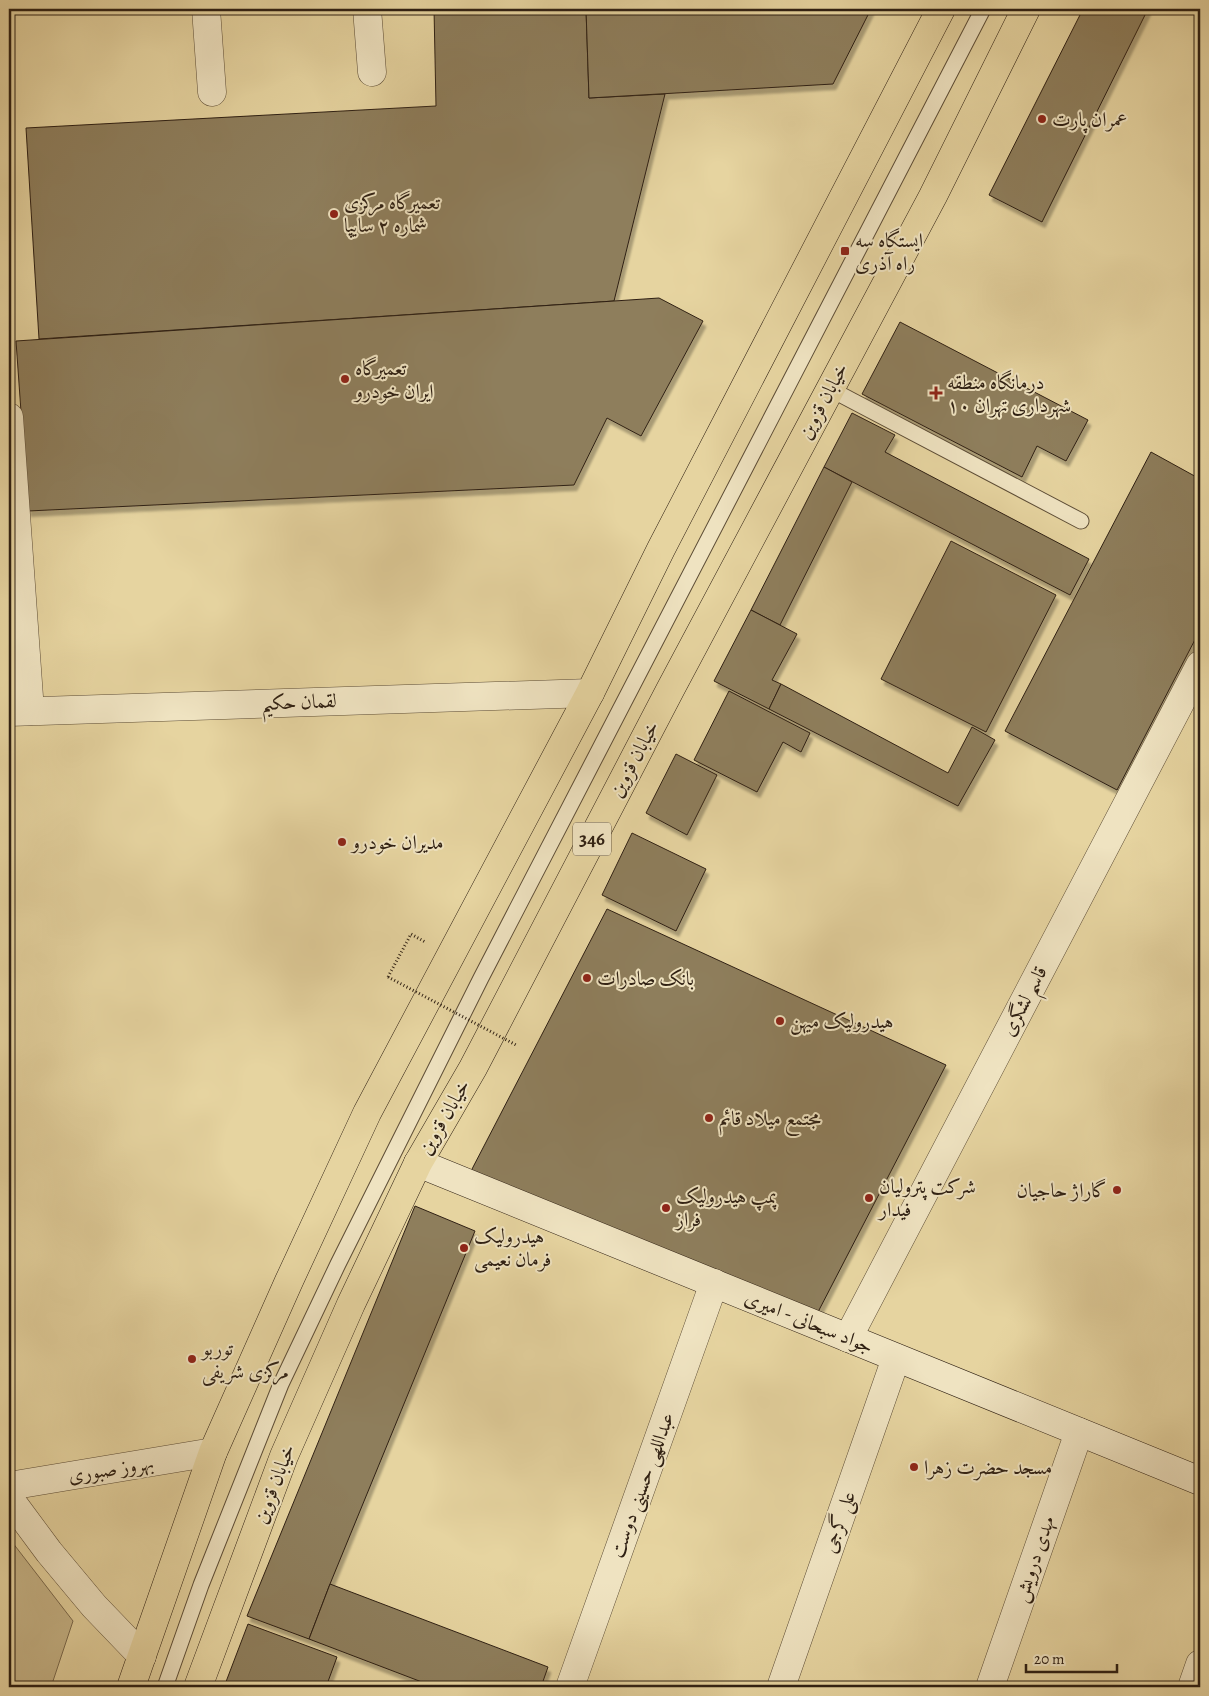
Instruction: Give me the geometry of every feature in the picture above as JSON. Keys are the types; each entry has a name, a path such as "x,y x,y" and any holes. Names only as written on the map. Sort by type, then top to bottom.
{"main road":[{"path":"131,1687 213,1452 289,1281 367,1113 590,693 661,548 941,9"},
{"name":"خیابان قزوین","path":"198,1687 284,1456 351,1304 418,1163 473,1068 666,698 933,196 1026,9"}],"street":[{"path":"206,9 212,92"},
{"path":"367,9 372,72"},
{"path":"9,417 19,712"},
{"name":"قاسم لشگری","path":"848,1338 1200,665"},
{"name":"لقمان حکیم","path":"19,712 590,693"},
{"name":"جواد سبحانی - امیری","path":"418,1163 1200,1481"},
{"name":"عبداللهی حسینی دوست","path":"570,1687 714,1284"},
{"name":"علی گرجی","path":"781,1687 896,1358"},
{"name":"مهدی درویش","path":"990,1687 1079,1432"},
{"name":"بهروز صبوری","path":"9,1486 213,1452"},
{"path":"9,1498 82,1593 142,1656"},
{"path":"1192,1687 1200,1664"}],"lane":[{"path":"165,1687 201,1585 281,1384 338,1264 486,969 982,9"},
{"path":"830,389 1081,520"}],"path":[{"path":"411,934 388,976 516,1045"}],"shaded area":[{"path":"9,1538 73,1621 51,1687 9,1687"}],"building":[{"name":"تعمیرگاه مرکزی شماره ۲ سایپا","path":"434,9 586,9 589,98 665,94 614,301 39,339 26,128 436,106"},
{"path":"586,9 871,9 833,84 589,98"},
{"path":"1083,9 1148,9 1042,222 989,195"},
{"name":"تعمیرگاه ایران خودرو","path":"659,298 703,321 641,436 607,418 574,485 28,511 16,341"},
{"path":"900,322 1088,420 1066,461 1037,446 1022,477 862,394"},
{"path":"852,413 895,435 885,452 1089,559 1070,595 824,467"},
{"path":"1151,452 1200,479 1200,630 1117,790 1005,731"},
{"path":"824,467 852,482 780,625 751,610"},
{"path":"951,541 1056,595 986,732 881,679"},
{"path":"751,610 797,634 772,680 781,684 769,709 714,681"},
{"path":"781,684 948,773 972,727 995,740 958,806 769,709"},
{"path":"729,691 810,733 801,752 783,742 757,792 694,760"},
{"path":"676,754 717,775 687,835 646,813"},
{"path":"632,833 706,869 676,931 602,895"},
{"name":"مجتمع میلاد قائم","path":"607,909 946,1065 818,1312 471,1171"},
{"path":"415,1206 475,1231 309,1639 247,1616"},
{"path":"330,1584 548,1667 541,1687 435,1687 309,1639"},
{"path":"248,1624 337,1657 326,1687 224,1687"}],"place":[{"name":"عمران پارت","path":"1042,119"},
{"name":"تعمیرگاه مرکزی شماره ۲ سایپا","path":"334,214"},
{"name":"ایستگاه سه راه آذری","path":"845,251"},
{"name":"تعمیرگاه ایران خودرو","path":"345,379"},
{"name":"درمانگاه منطقه ۱۰ شهرداری تهران","path":"936,393"},
{"name":"مدیران خودرو","path":"342,842"},
{"name":"بانک صادرات","path":"587,978"},
{"name":"هیدرولیک میهن","path":"780,1021"},
{"name":"مجتمع میلاد قائم","path":"709,1118"},
{"name":"گاراژ حاجیان","path":"1117,1190"},
{"name":"شرکت پترولیان فیدار","path":"869,1198"},
{"name":"پمپ هیدرولیک فراز","path":"666,1208"},
{"name":"هیدرولیک فرمان نعیمی","path":"464,1248"},
{"name":"توربو مرکزی شریفی","path":"192,1359"},
{"name":"مسجد حضرت زهرا","path":"914,1467"}]}
